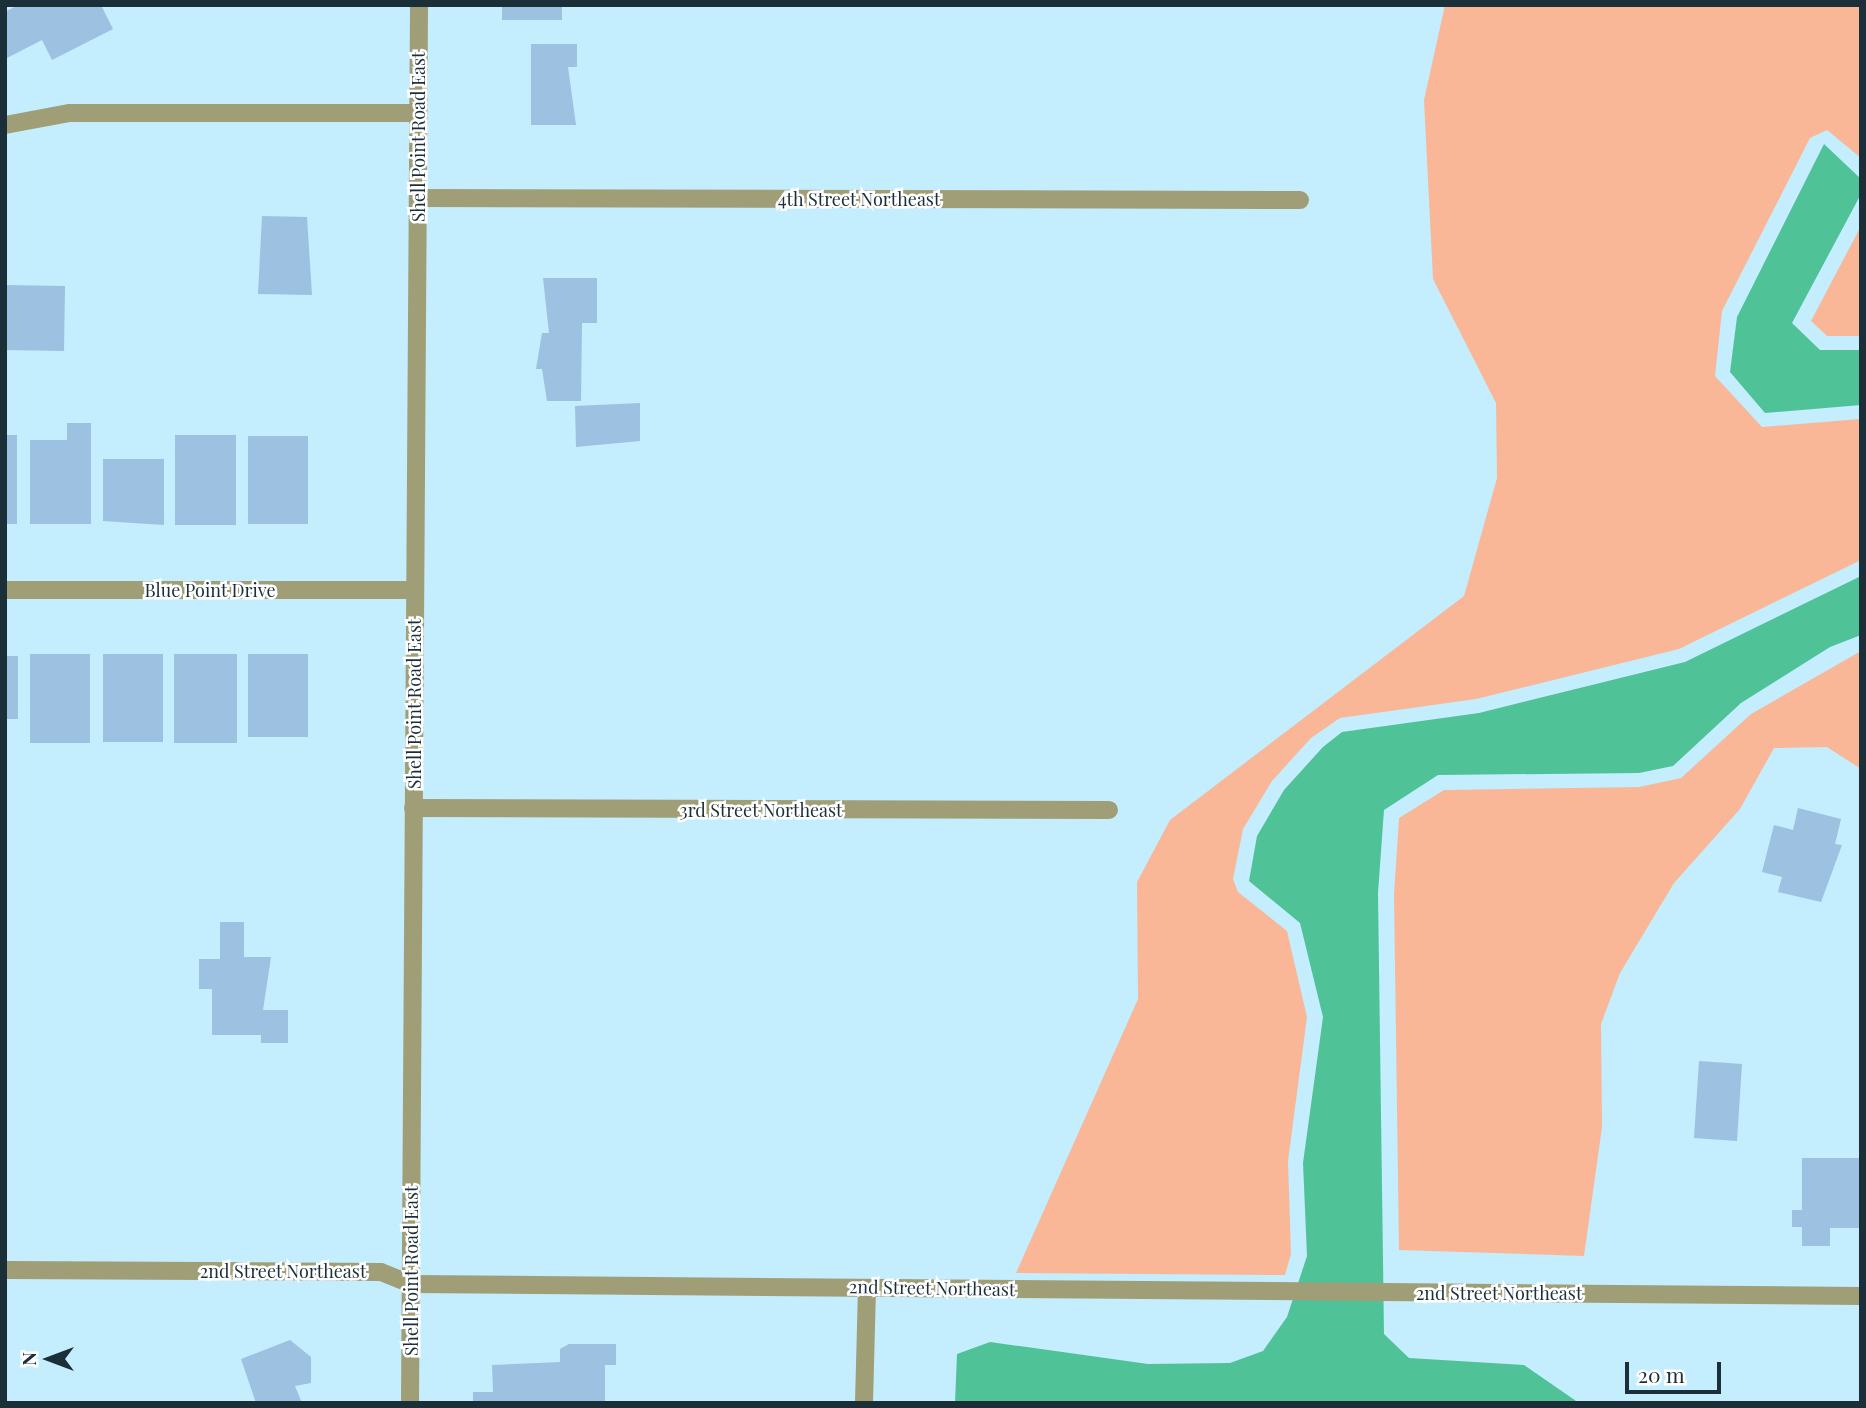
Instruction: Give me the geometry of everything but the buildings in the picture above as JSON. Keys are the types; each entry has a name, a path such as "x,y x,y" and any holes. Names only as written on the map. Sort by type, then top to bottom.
{"street":[{"name":"Shell Point Road East","path":"410,1403 419,5"},
{"path":"5,125 70,113 418,113"},
{"name":"4th Street Northeast","path":"418,198 1300,200"},
{"name":"Blue Point Drive","path":"5,590 414,590"},
{"name":"3rd Street Northeast","path":"413,808 1109,810"},
{"name":"2nd Street Northeast","path":"5,1270 381,1272 411,1284 1861,1296"},
{"path":"864,1403 867,1288"}],"shaded area":[{"path":"1445,5 1861,5 1861,158 1827,130 1810,138 1722,311 1715,376 1762,427 1860,419 1861,560 1679,649 1476,699 1340,718 1311,738 1272,781 1243,829 1233,879 1238,892 1287,931 1307,1017 1288,1161 1291,1254 1285,1275 1016,1273 1138,999 1137,882 1170,820 1464,596 1497,478 1496,403 1433,279 1424,100"},
{"path":"1824,144 1861,179 1861,194 1792,323 1820,350 1861,350 1861,405 1765,413 1730,372 1737,317"},
{"path":"1861,226 1861,336 1827,336 1811,321"},
{"path":"1861,576 1861,635 1830,647 1741,703 1673,766 1639,773 1438,775 1384,810 1378,893 1384,1334 1409,1358 1524,1365 1579,1403 955,1403 957,1354 990,1342 1148,1364 1230,1363 1263,1351 1287,1317 1307,1256 1303,1163 1323,1017 1300,923 1249,881 1257,836 1284,790 1323,747 1342,732 1479,713 1685,662"},
{"path":"1861,651 1861,769 1827,747 1774,748 1740,809 1674,883 1620,973 1601,1024 1602,1127 1584,1256 1399,1250 1394,894 1399,818 1444,790 1639,787 1681,778 1751,714"}]}
